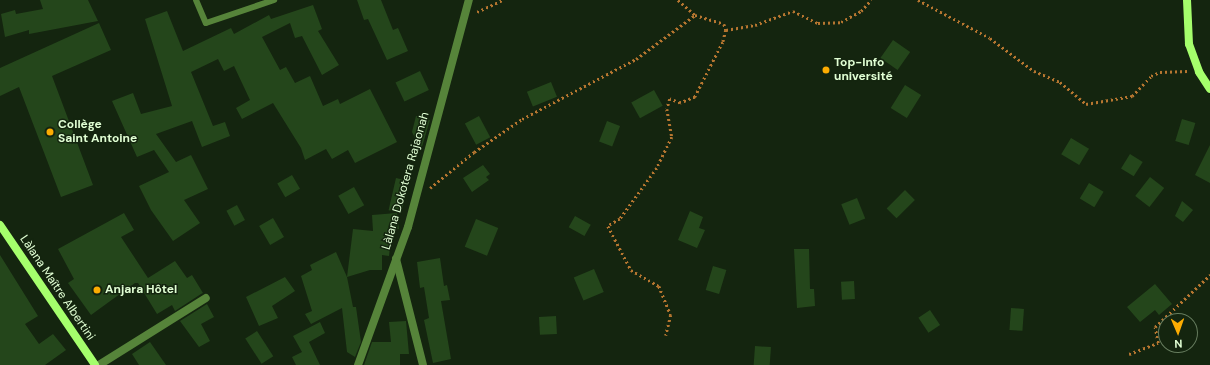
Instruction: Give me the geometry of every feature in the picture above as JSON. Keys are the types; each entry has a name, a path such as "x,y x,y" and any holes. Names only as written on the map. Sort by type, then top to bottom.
{"main road":[{"path":"1187,0 1188,44 1199,72 1210,89"},
{"name":"Làlana Maître Albertini","path":"0,225 95,365"}],"street":[{"name":"Làlana Dokotera Rajaonah","path":"358,365 396,259 414,201 469,0"},
{"path":"396,259 423,365"},
{"path":"99,365 206,298"}],"lane":[{"path":"196,0 206,23 274,0"}],"path":[{"path":"464,18 503,0"},
{"path":"666,335 672,315 659,286 631,270 608,226 625,212 656,168 672,138 667,109 670,99 680,103 695,97 723,42 726,30 724,24 695,15 678,0"},
{"path":"726,30 755,25 793,11 818,23 842,22 861,11 871,0"},
{"path":"918,0 990,38 1034,71 1060,82 1086,104 1132,96 1151,76 1160,72 1199,72"},
{"path":"414,201 474,152 522,118 636,59 695,15"},
{"path":"1129,354 1158,343 1155,327 1210,275"}],"building":[{"path":"40,0 88,0 98,21 29,34 29,30 5,37 1,14 15,10 16,14 43,9"},
{"path":"357,0 381,0 393,30 398,28 408,51 387,60 368,19 364,20"},
{"path":"313,5 322,29 318,31 339,65 322,75 302,36 295,38 290,23 262,37 280,70 286,67 295,83 310,76 323,106 338,99 340,104 370,89 397,142 355,163 348,150 332,159 326,149 305,160 301,148 273,103 242,119 236,108 250,100 234,66 224,71 218,59 191,72 213,126 225,122 230,136 202,147 192,121 156,134 176,162 191,155 208,189 184,200 200,223 173,241 151,210 139,186 169,172 154,150 137,157 112,101 133,93 141,114 172,106 145,19 167,11 183,51 231,28 234,34 269,15 271,19"},
{"path":"99,23 111,50 52,76 93,185 61,197 19,87 0,96 0,68"},
{"path":"893,40 910,52 898,70 880,58"},
{"path":"420,71 429,90 404,101 396,82"},
{"path":"551,82 557,97 533,107 527,92"},
{"path":"905,85 921,95 907,118 891,108"},
{"path":"654,90 663,106 640,118 631,103"},
{"path":"416,116 430,120 421,150 412,132"},
{"path":"479,116 490,137 476,145 465,124"},
{"path":"1182,119 1195,123 1189,145 1175,141"},
{"path":"607,121 620,126 612,147 599,142"},
{"path":"1071,138 1089,149 1079,165 1061,154"},
{"path":"1210,145 1210,183 1195,175"},
{"path":"1130,154 1143,162 1134,176 1121,168"},
{"path":"483,165 490,174 486,177 489,180 472,192 463,178"},
{"path":"292,175 300,189 285,197 277,184"},
{"path":"1150,177 1164,188 1149,207 1135,196"},
{"path":"396,178 409,181 401,213 389,210"},
{"path":"1089,183 1104,192 1094,207 1080,198"},
{"path":"354,187 364,205 348,214 338,196"},
{"path":"905,190 915,200 897,218 887,208"},
{"path":"857,198 865,218 849,225 841,204"},
{"path":"1182,201 1193,210 1183,222 1175,216"},
{"path":"237,205 245,220 234,226 226,211"},
{"path":"690,211 703,217 699,228 705,230 697,248 678,240"},
{"path":"124,213 134,230 121,237 148,278 175,261 187,278 192,275 203,293 175,311 172,305 157,314 138,283 135,283 91,315 68,283 74,279 58,249"},
{"path":"397,213 399,229 392,229 389,256 382,255 382,270 370,270 347,277 353,229 373,231 372,215"},
{"path":"575,216 591,225 584,236 569,227"},
{"path":"273,218 284,237 270,245 259,226"},
{"path":"476,219 498,228 487,256 465,247"},
{"path":"794,249 809,249 810,289 814,289 815,306 797,308"},
{"path":"336,252 347,277 353,307 356,307 361,342 355,357 347,352 342,308 311,324 305,314 312,311 301,276 312,270 310,265"},
{"path":"0,255 38,316 25,324 39,344 53,334 66,350 45,365 0,365"},
{"path":"440,258 444,286 447,285 450,300 441,301 451,359 433,363 424,320 429,318 424,287 420,288 417,262"},
{"path":"713,266 726,270 719,294 706,290"},
{"path":"594,269 604,292 584,301 574,278"},
{"path":"285,277 295,291 272,306 278,318 259,326 246,297"},
{"path":"854,281 855,299 842,300 841,282"},
{"path":"1155,284 1172,304 1161,313 1158,314 1155,310 1140,322 1127,307"},
{"path":"207,304 214,317 201,324 210,341 199,347 180,321"},
{"path":"1011,308 1024,309 1022,331 1009,330"},
{"path":"930,310 940,325 928,333 918,318"},
{"path":"556,316 557,334 540,335 539,317"},
{"path":"406,321 409,354 400,354 400,365 364,365 372,342 391,342 389,322"},
{"path":"320,322 325,333 309,342 320,365 296,365 292,357 302,352 293,336"},
{"path":"257,331 273,356 262,364 245,339"},
{"path":"150,342 166,365 139,365 132,354"},
{"path":"755,346 771,347 770,365 754,365"}],"place":[{"name":"Top-Info université","path":"826,70"},
{"name":"Collège Saint Antoine","path":"50,132"},
{"name":"Anjara Hôtel","path":"97,290"}]}
